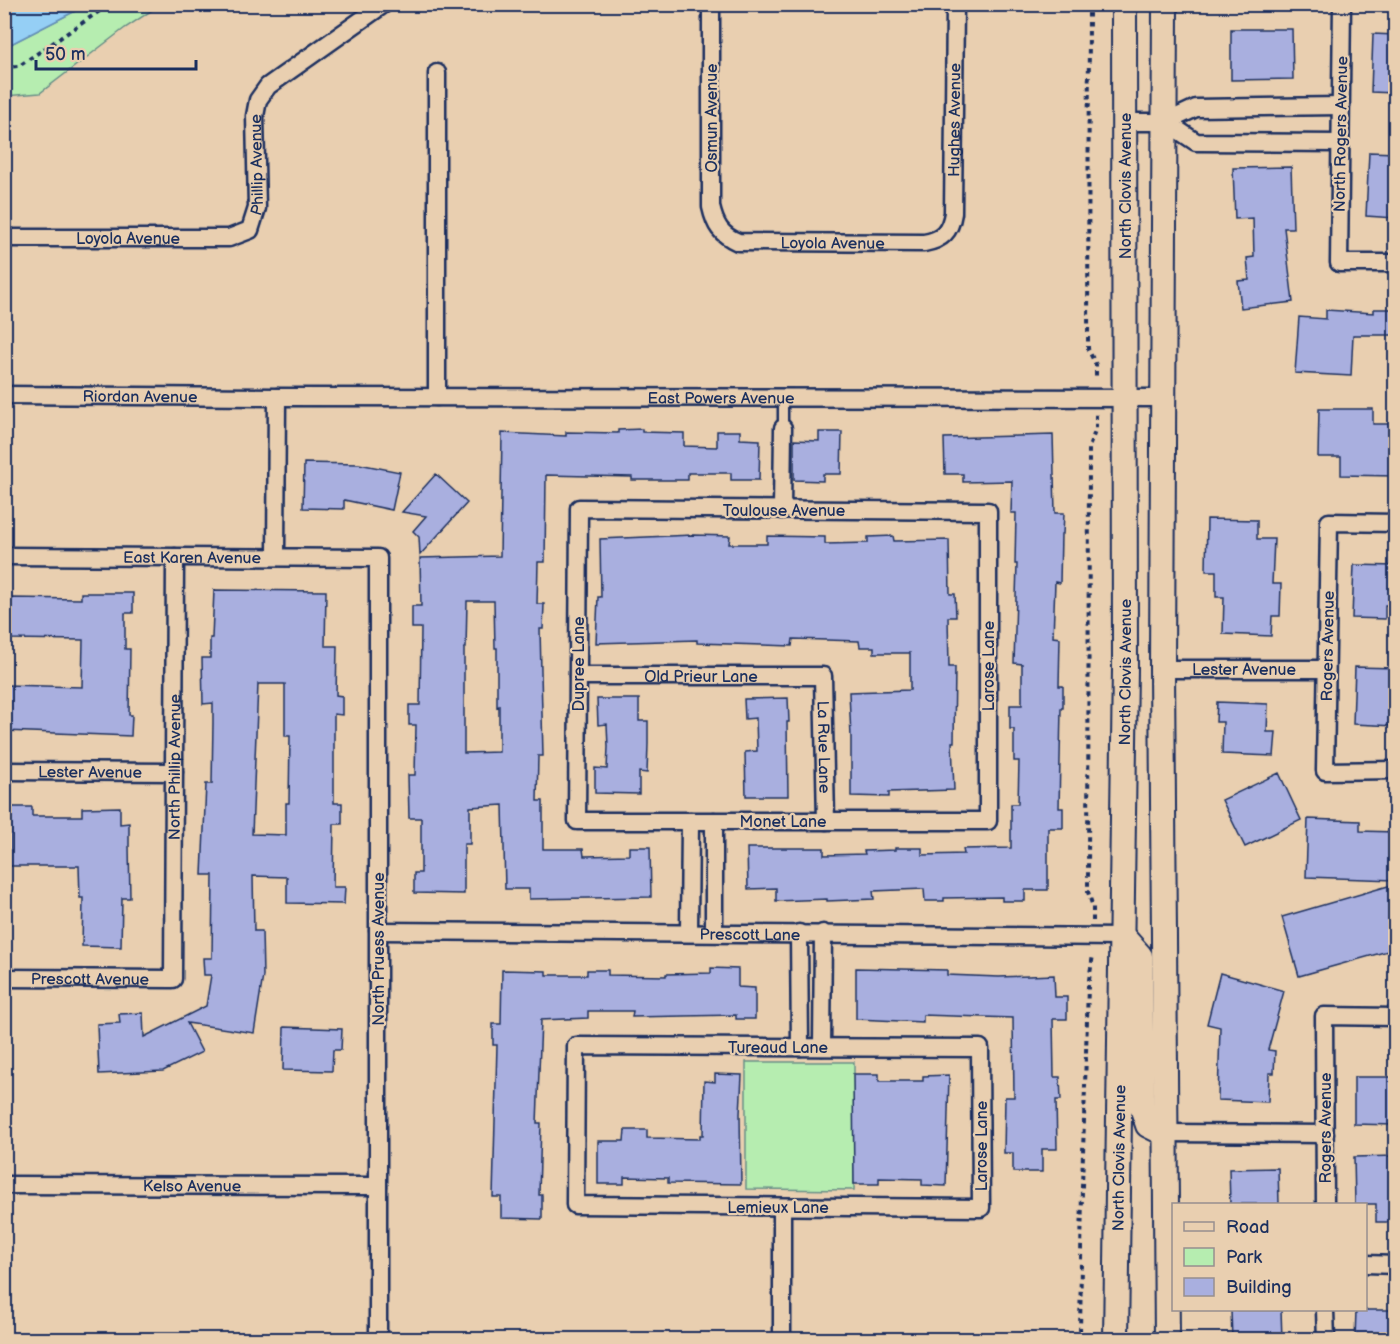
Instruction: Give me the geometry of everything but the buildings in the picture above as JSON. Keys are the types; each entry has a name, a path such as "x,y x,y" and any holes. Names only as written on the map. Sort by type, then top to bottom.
{"main road":[{"name":"North Clovis Avenue","path":"1116,1340 1123,937 1125,4"},
{"path":"1165,4 1162,669 1167,1340"},
{"path":"1123,937 1140,956 1142,1107 1148,1125 1164,1133"}],"street":[{"name":"Phillip Avenue","path":"250,230 257,208 255,116 258,99 268,86 384,4"},
{"name":"Osmun Avenue","path":"711,4 711,207 713,220 719,230"},
{"name":"Hughes Avenue","path":"946,234 953,213 954,4"},
{"name":"North Rogers Avenue","path":"1342,4 1339,263 1395,263"},
{"path":"437,73 437,397"},
{"path":"1125,122 1166,122 1196,108 1341,106"},
{"path":"1166,122 1196,142 1340,143"},
{"name":"Loyola Avenue","path":"4,238 229,238 250,230"},
{"name":"Loyola Avenue","path":"719,230 727,238 738,242 924,243 936,241 946,234"},
{"name":"Riordan Avenue","path":"4,395 277,397"},
{"path":"276,557 277,397"},
{"name":"East Powers Avenue","path":"277,397 1164,398"},
{"path":"782,510 783,428"},
{"name":"Toulouse Avenue","path":"579,508 988,511"},
{"name":"Dupree Lane","path":"577,820 579,508"},
{"name":"Larose Lane","path":"988,511 988,820"},
{"name":"Rogers Avenue","path":"1395,523 1329,522 1325,771 1395,770"},
{"name":"East Karen Avenue","path":"4,556 378,558"},
{"name":"North Phillip Avenue","path":"173,979 175,556"},
{"name":"North Pruess Avenue","path":"378,558 378,1340"},
{"name":"Lester Avenue","path":"1162,669 1326,669"},
{"name":"Old Prieur Lane","path":"578,676 823,676"},
{"name":"La Rue Lane","path":"823,676 826,820"},
{"name":"Lester Avenue","path":"4,771 174,772"},
{"name":"Monet Lane","path":"577,820 988,820"},
{"path":"689,932 690,820"},
{"path":"714,820 714,932"},
{"name":"Prescott Lane","path":"378,931 1123,937"},
{"path":"799,933 800,1047"},
{"path":"822,1047 823,933"},
{"name":"Prescott Avenue","path":"4,978 173,979"},
{"name":"Rogers Avenue","path":"1325,1203 1324,1016 1395,1017"},
{"name":"Tureaud Lane","path":"575,1205 576,1046 980,1048"},
{"name":"Larose Lane","path":"980,1048 981,1208"},
{"path":"1164,1133 1325,1134"},
{"name":"Kelso Avenue","path":"4,1185 378,1186"},
{"name":"Lemieux Lane","path":"575,1205 981,1208"},
{"path":"782,1208 782,1340"},
{"path":"1367,1264 1395,1265"},
{"path":"1325,1311 1326,1340"}],"lane":[{"path":"783,398 783,428"}],"path":[{"path":"4,67 19,66 110,4"},
{"path":"1089,4 1088,349 1096,365"},
{"path":"1093,907 1088,892 1089,447 1096,429"},
{"path":"1082,1340 1080,1335 1082,1174 1088,986 1093,962"}],"green space":[{"path":"87,5 160,5 125,28 40,93 5,96 5,47"},
{"path":"746,1062 854,1062 854,1190 746,1189"}],"water":[{"path":"5,4 87,4 87,5 5,47"}]}
